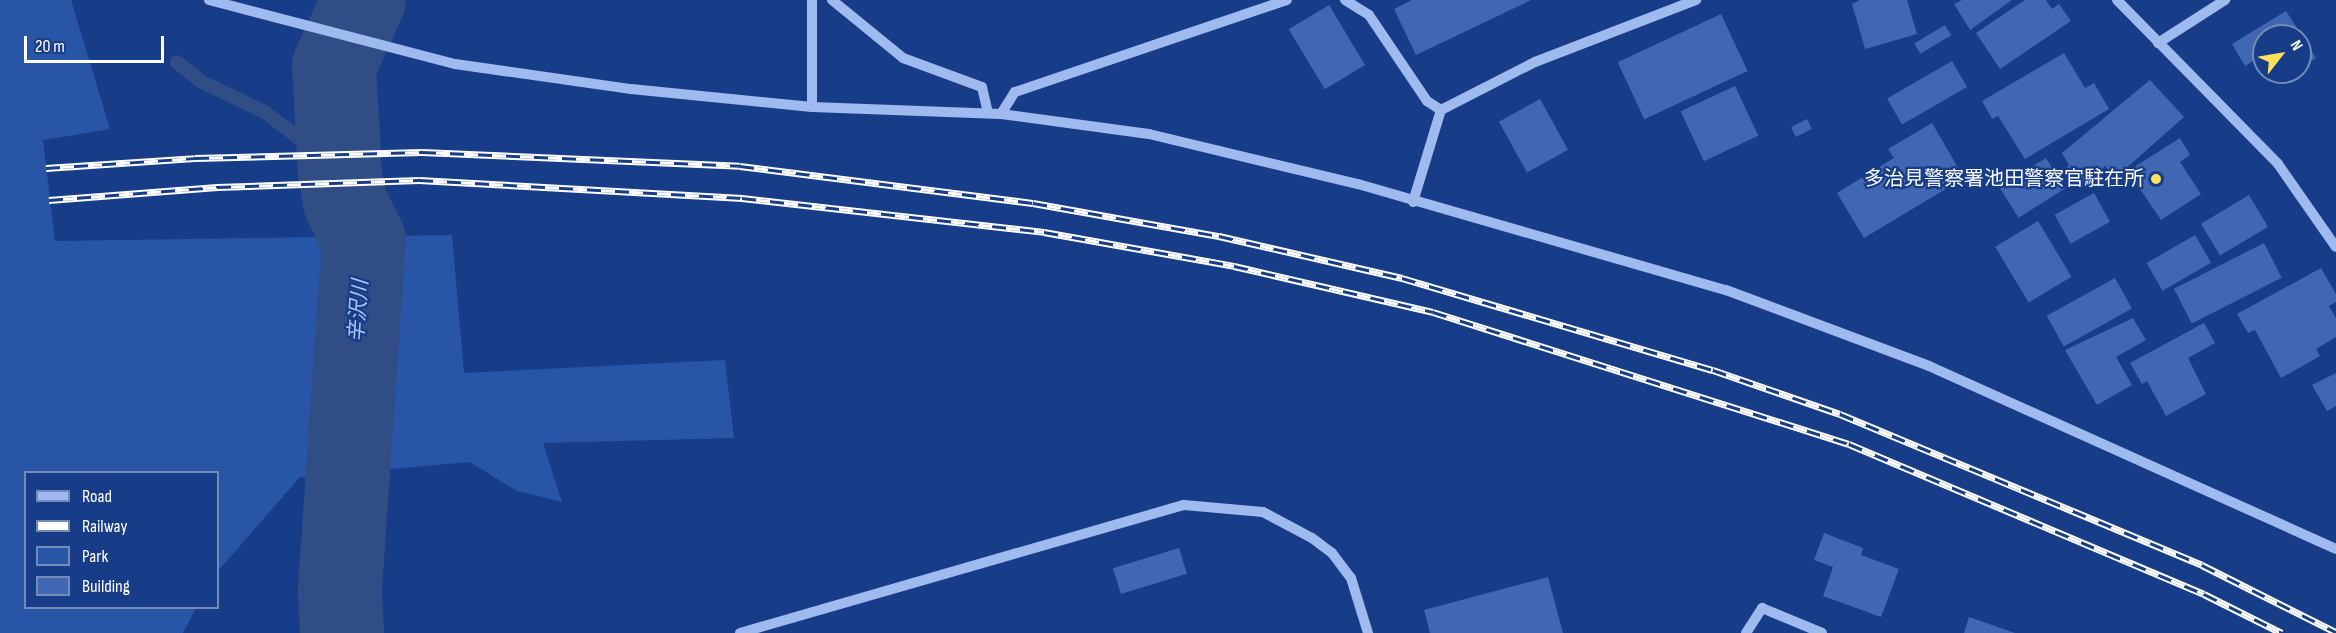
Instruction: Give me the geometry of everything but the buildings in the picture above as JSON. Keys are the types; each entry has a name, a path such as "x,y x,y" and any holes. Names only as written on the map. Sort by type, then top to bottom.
{"street":[{"path":"208,0 455,64 631,89 812,106 988,112 1149,134 1358,184 1413,202 1725,290 1919,362 2336,549"},
{"path":"812,0 812,106"},
{"path":"832,0 903,58 982,87 988,112"},
{"path":"1001,114 1015,92 1287,0"},
{"path":"1345,0 1369,15 1427,101 1442,110"},
{"path":"1413,202 1442,110 1535,62 1696,0"},
{"path":"2117,0 2278,164 2336,248"},
{"path":"2158,43 2224,0"},
{"path":"740,633 1184,505 1263,512 1312,538 1332,553 1351,578 1368,633"},
{"path":"1746,633 1762,609 1822,633"}],"green space":[{"path":"0,0 71,0 110,129 43,140 55,241 452,235 464,373 725,360 734,438 543,443 562,502 517,491 470,462 300,477 219,570 219,471 24,471 24,609 195,609 183,633 0,633"}],"waterway":[{"name":"辛沢川","path":"342,633 340,589 364,240 345,202 340,174 334,66 364,0"},
{"path":"177,62 202,82 265,112 304,142 322,167 340,174"}],"railway":[{"path":"46,168 195,158 422,152 740,166 1033,203 1219,236 1402,278 1713,370 1840,414 2202,565 2336,632"},
{"path":"49,200 217,187 419,180 742,198 1044,232 1234,266 1433,312 1849,444 2204,594 2282,633"}],"place":[{"name":"多治見警察署池田警察官駐在所","path":"2156,179"}]}
